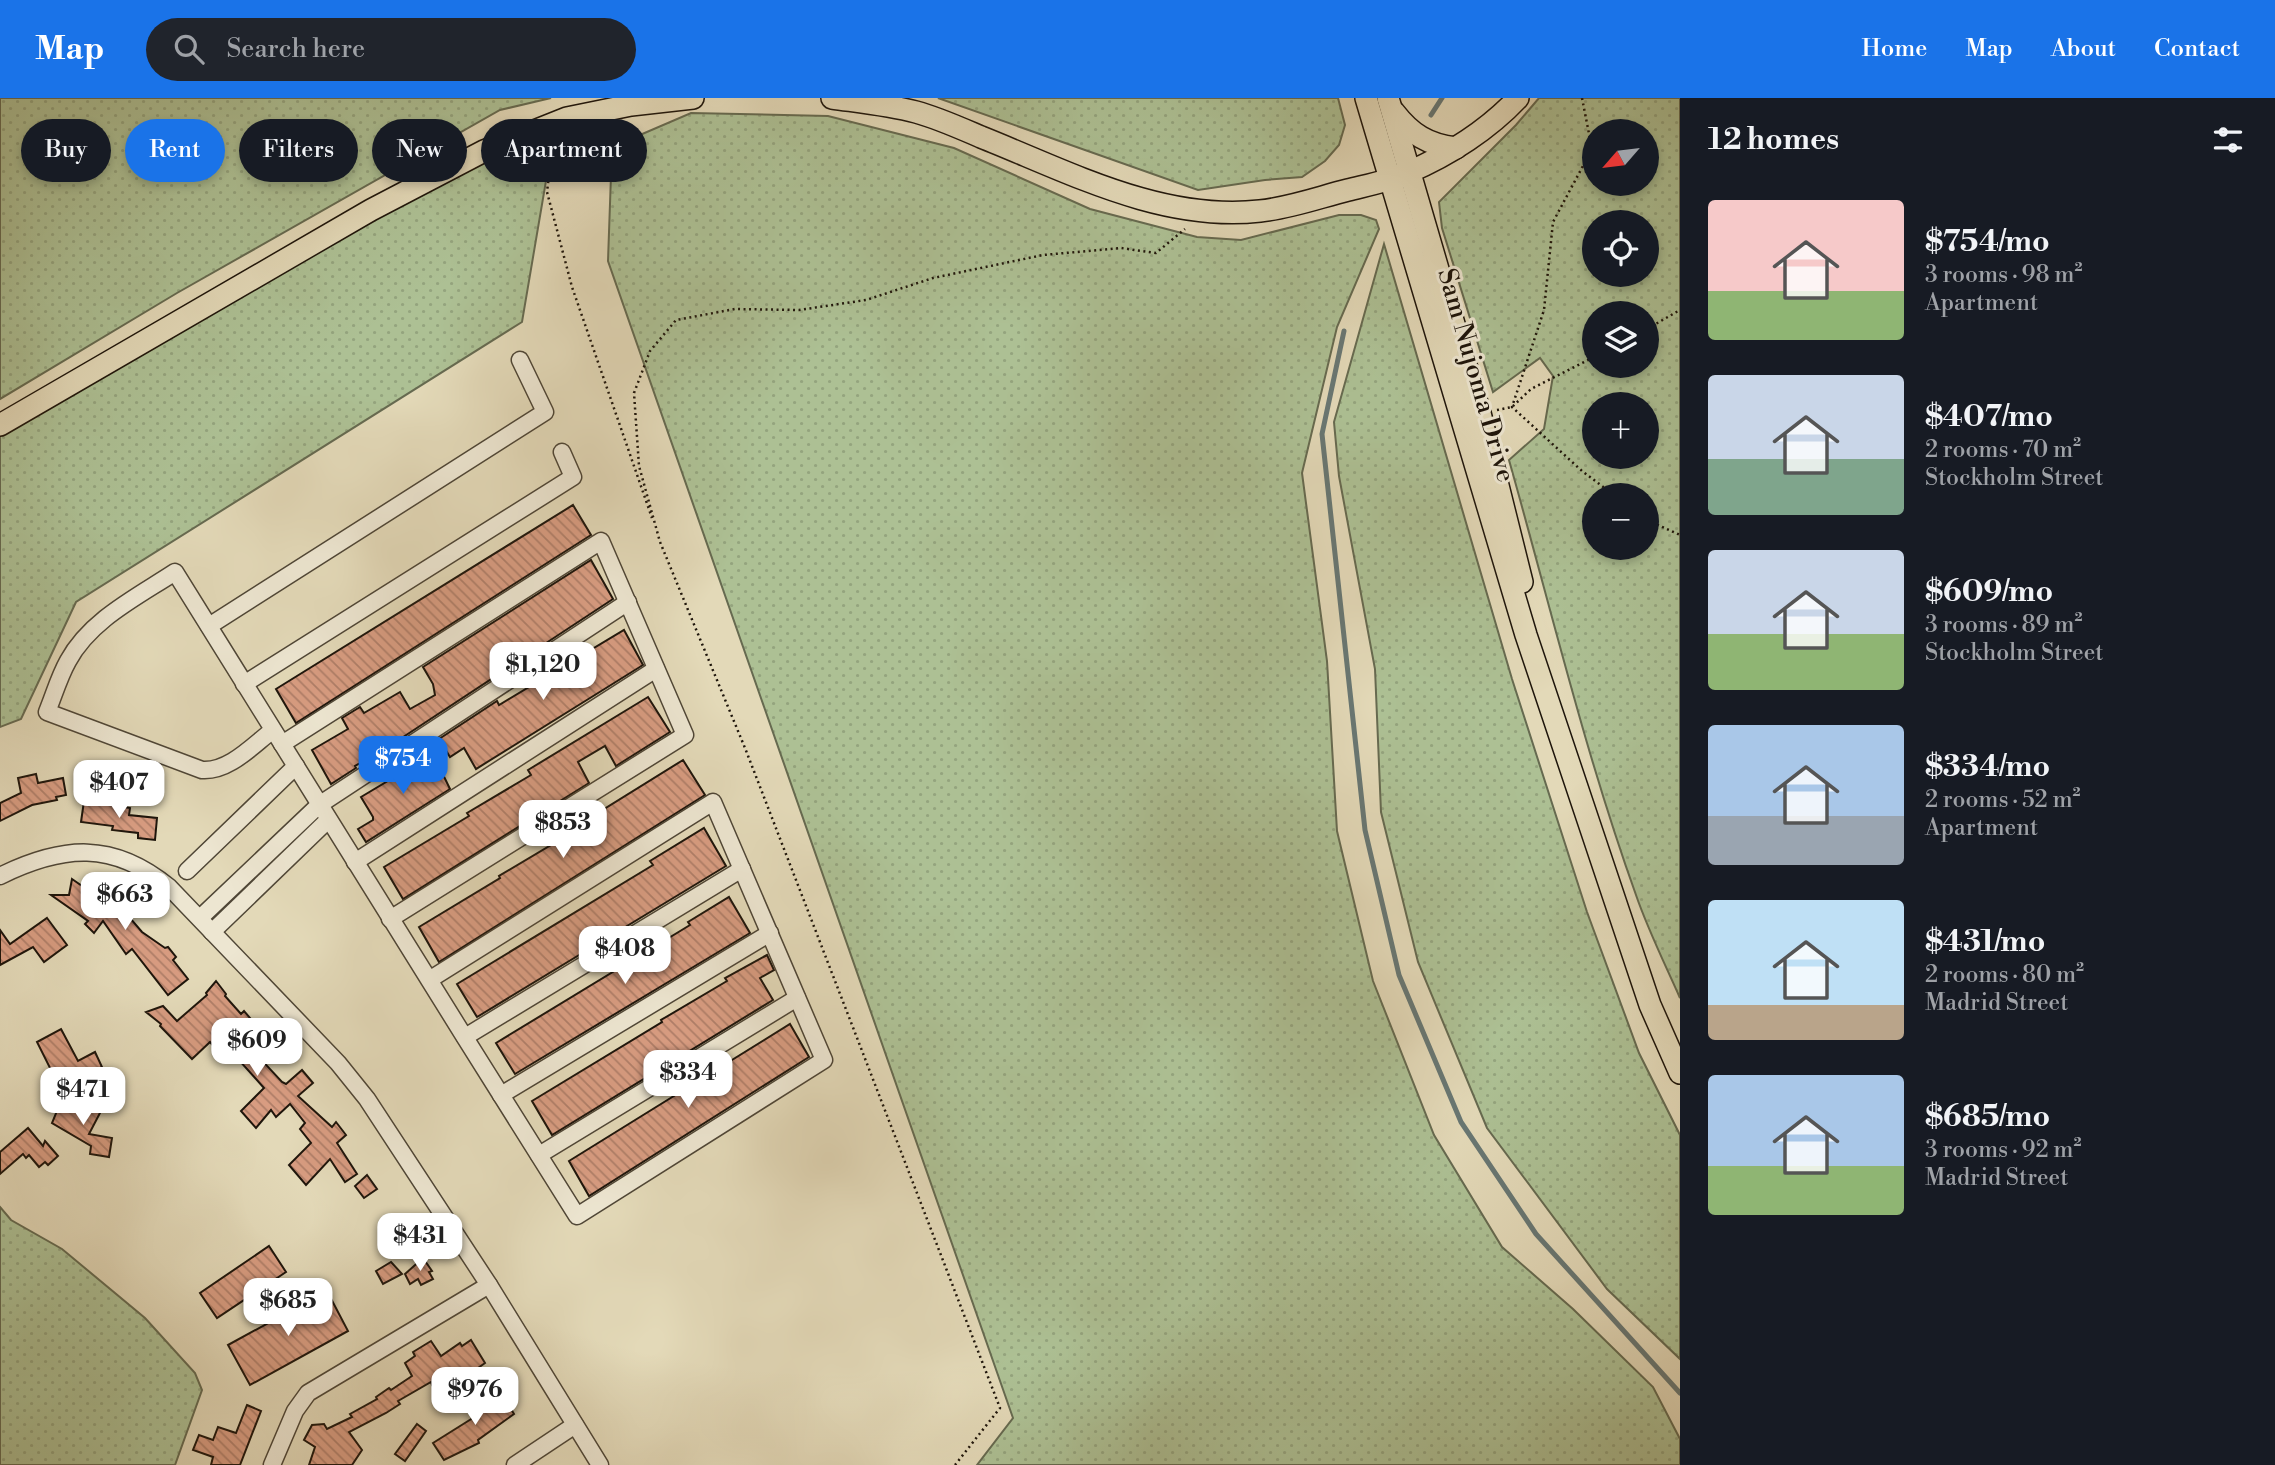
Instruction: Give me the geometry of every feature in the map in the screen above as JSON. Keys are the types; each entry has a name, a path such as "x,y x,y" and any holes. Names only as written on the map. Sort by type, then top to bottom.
{"main road":[{"path":"568,119 631,104 693,98"},
{"path":"832,98 916,113 981,136 1081,179 1132,196 1206,211 1260,211 1399,176 1456,148 1506,111 1518,98"},
{"name":"Sam Nujoma Drive","path":"1366,98 1399,176 1480,413 1535,632 1538,666"},
{"path":"1390,103 1410,130 1424,140 1456,148"},
{"name":"Sam Nujoma Drive","path":"1390,103 1399,176 1488,512 1526,635 1650,1005 1680,1073"},
{"path":"0,425 371,210 481,153"}],"street":[{"path":"209,626 545,412 520,360"},
{"path":"244,684 573,477 562,452"},
{"path":"390,919 685,735 601,541 277,737 213,771 202,770 47,712 68,661 87,635 103,619 175,572 277,737 296,766 328,820 355,862 390,919 429,981 465,1037 577,1216 824,1060 713,802 429,981"},
{"path":"200,918 319,805 628,602"},
{"path":"355,862 656,669"},
{"path":"187,871 296,766"},
{"path":"212,932 328,820"},
{"path":"0,876 29,862 58,854 90,853 118,857 148,870 200,918 338,1063 367,1099 489,1285 600,1465"},
{"path":"465,1037 742,869"},
{"path":"501,1095 769,933"},
{"path":"539,1155 797,998"},
{"path":"272,1465 295,1411 307,1393 489,1285"},
{"path":"515,1465 575,1425"}],"path":[{"path":"1513,407 1544,310 1553,222 1592,149 1582,98"},
{"path":"548,182 547,192 572,286 660,542 745,748 1000,1408 955,1465"},
{"path":"660,542 639,466 634,393 650,351 676,320 735,309 799,310 866,300 933,278 1043,255 1121,248 1156,253 1206,211"},
{"path":"1659,322 1680,310"},
{"path":"1480,413 1513,407 1531,389 1582,363"},
{"path":"1513,407 1598,483"},
{"path":"1659,525 1680,534"}],"green space":[{"path":"0,98 551,98 500,110 467,129 467,119 372,119 373,182 177,293 0,399"},
{"path":"938,98 1338,98 1345,125 1339,145 1325,161 1302,177 1198,190"},
{"path":"1539,98 1680,98 1680,998 1641,908 1600,788 1509,460 1544,429 1553,376 1540,358 1493,392 1442,228 1439,202 1516,125"},
{"path":"691,113 828,116 954,148 1090,209 1197,237 1241,240 1339,215 1361,215 1376,220 1379,229 1337,327 1302,473 1327,661 1337,831 1373,981 1434,1135 1502,1247 1573,1309 1653,1387 1680,1439 1680,1465 977,1465 1013,1418 608,261 611,182 647,182 647,132"},
{"path":"481,158 481,182 546,182 522,322 76,602 21,719 0,727 0,426 371,210 430,182 467,182 467,164"},
{"path":"1384,244 1512,679 1587,912 1639,1053 1680,1135 1680,1359 1607,1289 1487,1128 1418,962 1381,812 1375,669 1339,476 1334,422"},
{"path":"0,1207 11,1220 62,1249 145,1318 195,1373 202,1390 175,1465 0,1465"}],"building":[{"path":"573,505 591,535 296,723 276,689"},
{"path":"591,560 613,599 331,784 312,750 348,729 342,718 360,707 364,713 400,692 410,709 435,695 433,684 423,667"},
{"path":"624,630 643,665 476,769 464,748 450,757 439,739 497,701 499,705"},
{"path":"648,697 670,732 616,766 605,746 578,762 589,783 403,899 384,867 531,775 528,770"},
{"path":"433,754 450,789 366,842 358,829 373,820 373,817 361,797"},
{"path":"683,760 705,795 439,962 419,927"},
{"path":"36,774 38,783 63,778 66,795 56,797 57,800 32,805 0,821 0,803 21,793 18,778"},
{"path":"84,801 130,808 129,815 157,818 155,840 138,838 138,833 112,830 113,826 81,822"},
{"path":"704,828 726,866 477,1017 457,984 653,865 650,861"},
{"path":"72,879 98,897 105,886 131,899 123,910 142,932 165,948 168,947 176,957 173,960 188,979 168,995 132,949 126,954 103,921 94,933 85,924 88,921 51,895 69,895"},
{"path":"729,897 750,933 515,1074 496,1043 690,925 688,922"},
{"path":"47,918 67,945 44,962 33,947 0,965 0,930 10,944"},
{"path":"767,955 774,970 760,978 773,1000 552,1135 532,1101 727,981 725,978"},
{"path":"216,981 241,1014 244,1011 256,1025 242,1039 282,1082 286,1084 302,1070 313,1083 298,1096 332,1127 336,1122 346,1135 337,1143 357,1174 345,1182 330,1159 306,1185 289,1165 311,1143 300,1129 305,1123 290,1104 276,1117 271,1110 256,1128 241,1111 264,1088 230,1050 222,1056 210,1042 192,1059 161,1024 146,1012 163,1006 177,1021 207,995"},
{"path":"790,1024 809,1057 589,1196 569,1161"},
{"path":"61,1029 78,1061 95,1052 102,1067 60,1088 37,1042"},
{"path":"61,1101 84,1112 89,1102 101,1111 89,1134 112,1138 109,1157 90,1154 91,1146 52,1123"},
{"path":"28,1128 43,1146 45,1141 58,1156 48,1165 45,1162 39,1167 29,1155 26,1158 23,1154 0,1174 0,1152"},
{"path":"367,1175 377,1189 364,1198 355,1186"},
{"path":"398,1218 405,1231 423,1221 429,1233 421,1236 428,1247 408,1256 399,1245 392,1248 388,1240 393,1237 384,1225"},
{"path":"269,1246 286,1272 217,1318 200,1293"},
{"path":"423,1258 432,1271 429,1272 433,1279 421,1285 418,1279 410,1284 405,1274"},
{"path":"391,1262 402,1274 383,1284 376,1271"},
{"path":"327,1291 348,1331 250,1385 228,1345"},
{"path":"471,1340 485,1363 443,1393 431,1382 398,1401 400,1404 386,1413 349,1432 362,1450 352,1465 309,1465 315,1447 304,1440 312,1425 324,1424 327,1429 352,1417 350,1414 412,1376 405,1363 415,1356 413,1352 431,1341 441,1356 460,1343 462,1346"},
{"path":"500,1391 514,1414 478,1440 479,1443 444,1460 433,1443 484,1411 480,1405"},
{"path":"247,1405 261,1411 240,1465 211,1465 213,1457 193,1450 199,1435 213,1440 218,1427 236,1433"},
{"path":"417,1424 426,1431 405,1461 395,1454"}],"waterway":[{"path":"1431,115 1442,98"},
{"path":"1344,331 1322,434 1365,830 1399,975 1461,1122 1536,1234 1680,1393"}]}
